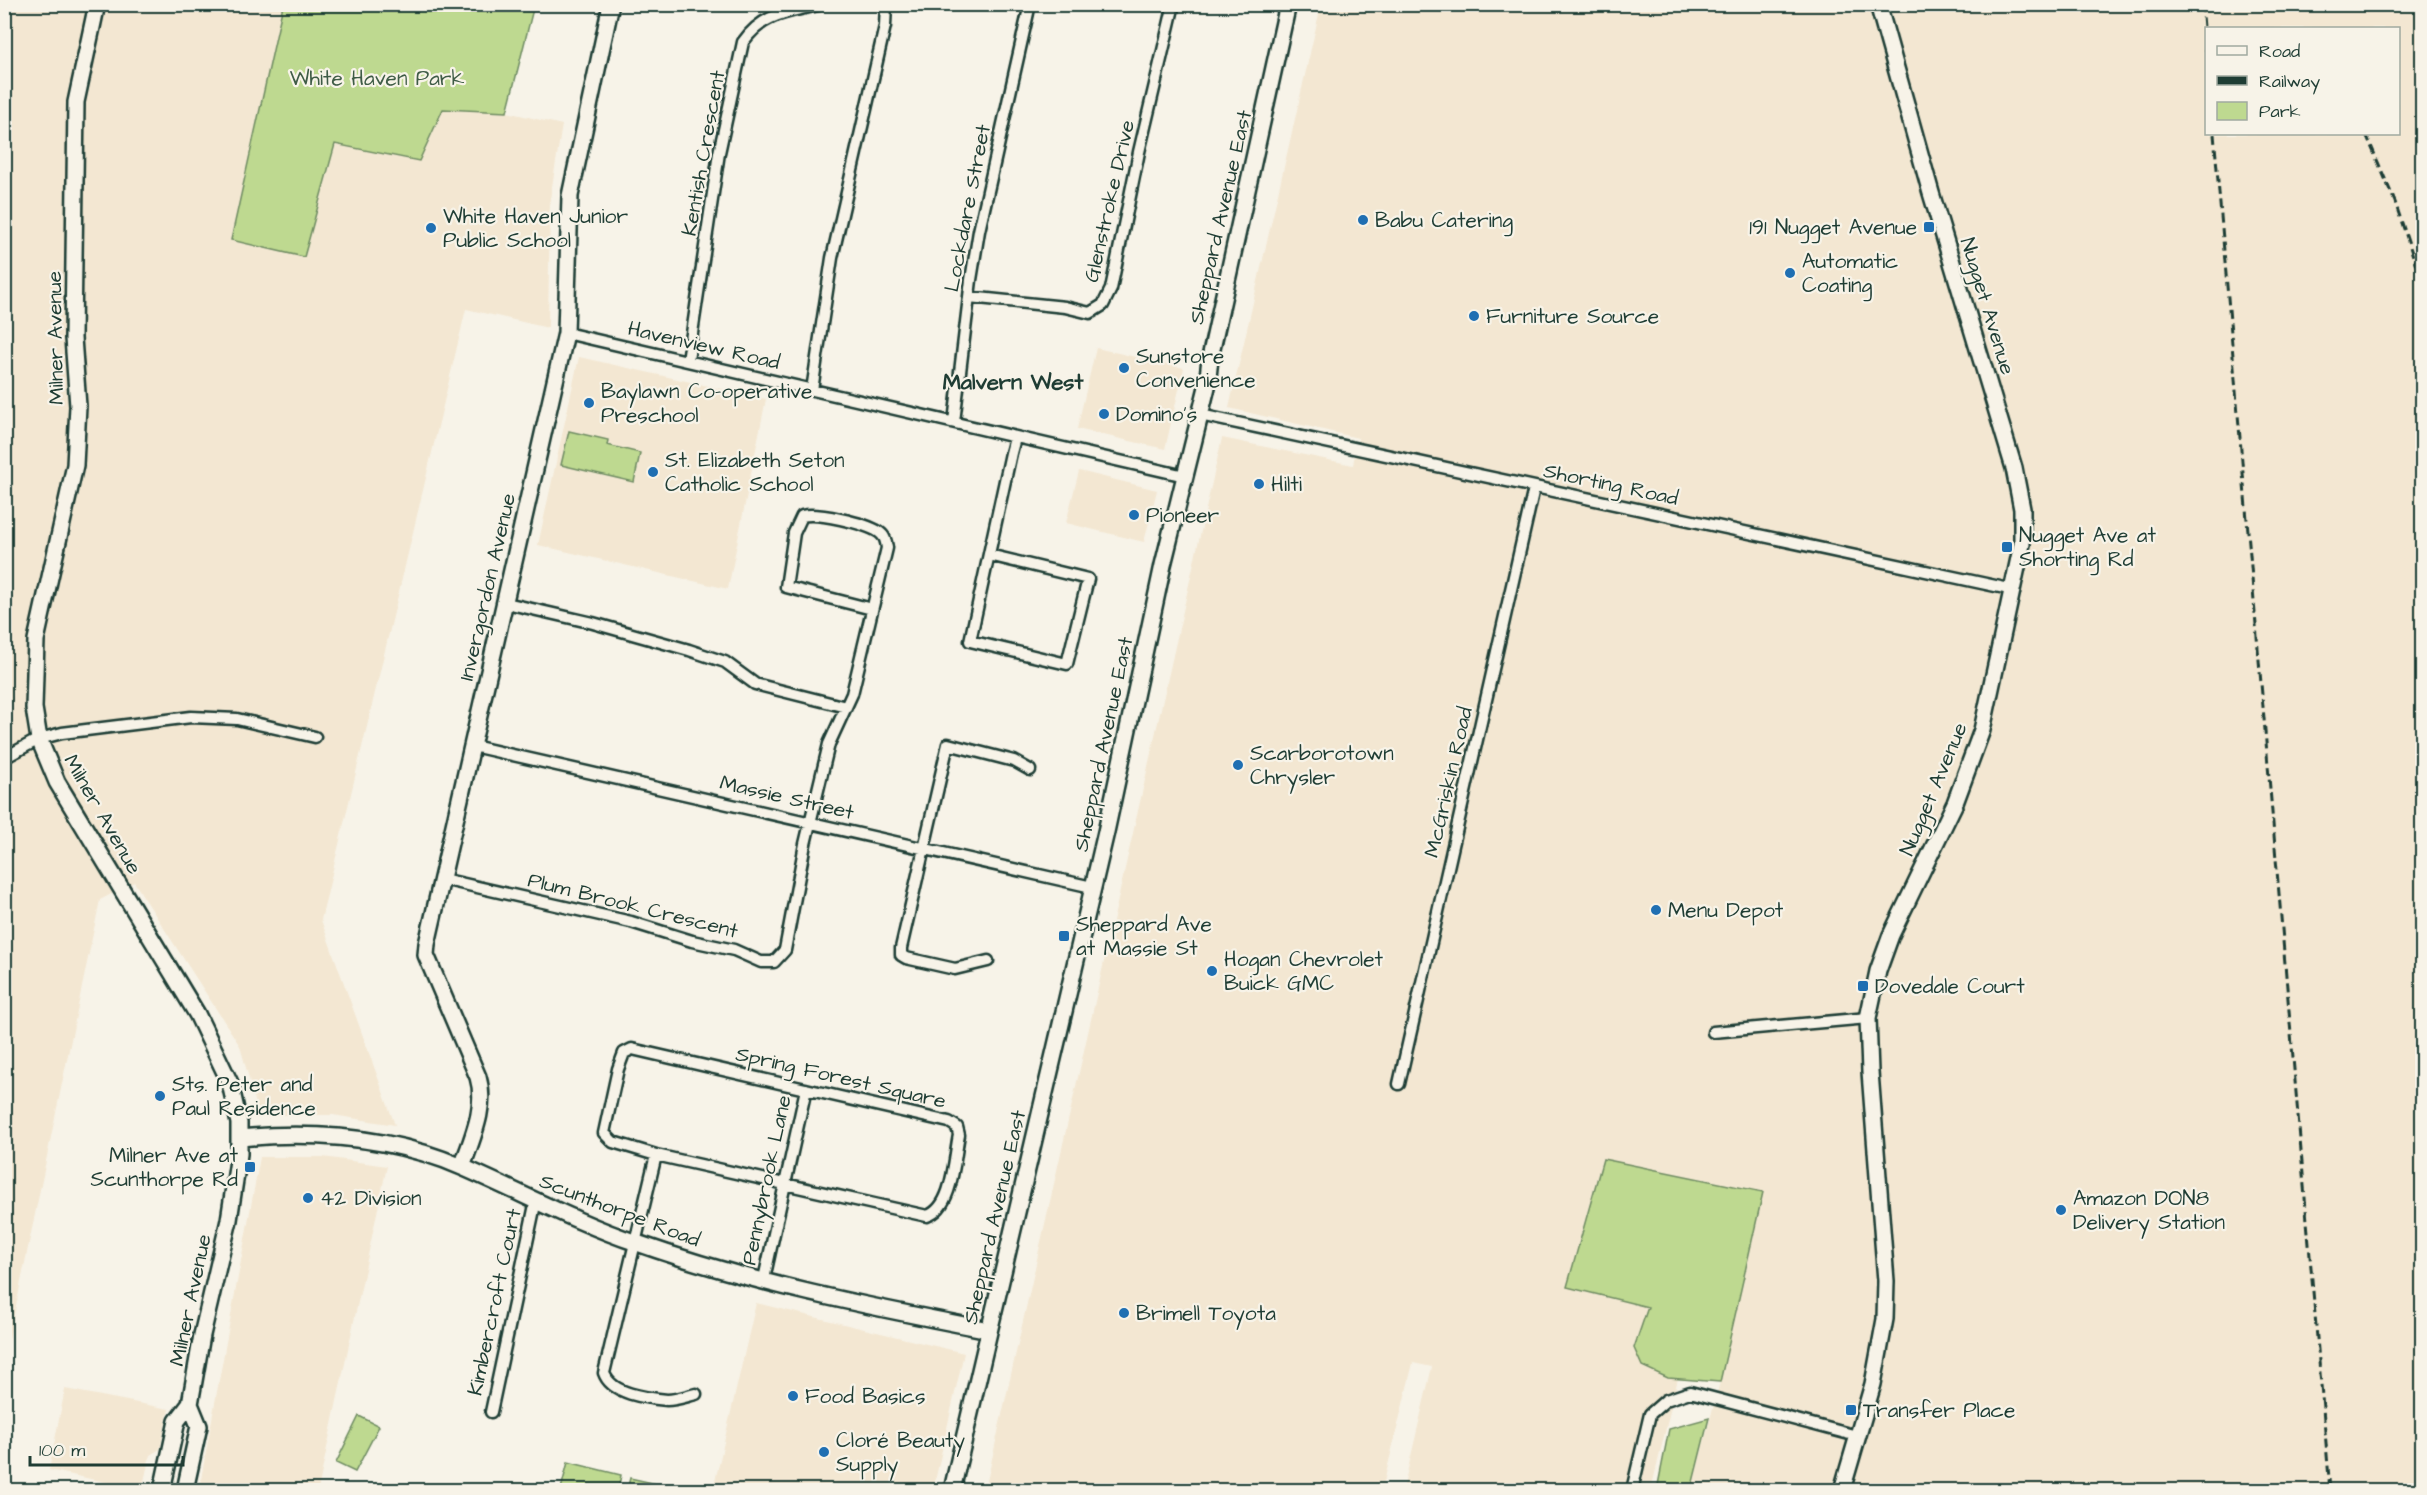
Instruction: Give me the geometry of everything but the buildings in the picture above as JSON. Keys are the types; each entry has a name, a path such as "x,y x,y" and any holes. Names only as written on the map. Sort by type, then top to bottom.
{"street":[{"name":"Milner Avenue","path":"97,4 76,102 74,338 78,406 75,465 36,640 34,708 39,739 57,783 145,927 221,1060 231,1087 240,1138 229,1220 202,1335 190,1404 177,1421 162,1491"},
{"name":"Invergordon Avenue","path":"462,1167 477,1121 482,1094 478,1077 426,955 566,333 570,196 611,4"},
{"name":"Kentish Crescent","path":"688,360 719,153 743,42 754,27 770,17 822,4"},
{"path":"813,390 832,258 885,26 886,4"},
{"name":"Lockdare Street","path":"954,422 979,231 1030,4"},
{"name":"Glenstroke Drive","path":"969,297 1065,307 1090,313 1103,305 1111,289 1139,152 1174,4"},
{"name":"Sheppard Avenue East","path":"952,1491 1207,387 1210,358 1288,4"},
{"name":"Nugget Avenue","path":"1842,1491 1881,1347 1886,1281 1868,1017 1878,971 1891,935 1954,803 1979,741 2014,590 2022,544 2022,523 2014,468 1931,194 1878,4"},
{"name":"Havenview Road","path":"566,333 1185,476"},
{"name":"Shorting Road","path":"1200,416 2014,590"},
{"path":"989,555 1088,579 1066,664 970,641 989,555 1015,438"},
{"name":"McGriskin Road","path":"1399,1084 1534,488"},
{"path":"811,823 829,744 852,694 887,548 886,539 881,533 812,514 802,516 794,533 786,588 872,609"},
{"path":"506,603 593,623 689,650 725,662 755,684 846,707"},
{"path":"4,758 39,739 62,733 206,717 237,719 315,737"},
{"path":"988,961 955,969 901,955 948,744 1014,761 1030,770"},
{"name":"Massie Street","path":"473,746 1092,887"},
{"name":"Plum Brook Crescent","path":"442,879 632,922 734,950 761,963 769,963 779,959 785,950 811,823"},
{"path":"1713,1032 1868,1017"},
{"name":"Spring Forest Square","path":"632,1049 949,1122 957,1127 959,1135 945,1203 938,1213 927,1216 656,1155 613,1142 604,1134 618,1068 624,1053 632,1049"},
{"name":"Pennybrook Lane","path":"764,1279 806,1089"},
{"name":"Scunthorpe Road","path":"240,1138 346,1136 418,1153 462,1167 634,1242 697,1263 989,1330"},
{"path":"656,1155 604,1373 607,1383 617,1390 668,1400 696,1394"},
{"name":"Kimbercroft Court","path":"491,1412 536,1200"},
{"path":"1632,1491 1650,1414 1666,1400 1690,1392 1857,1436"},
{"name":"Milner Avenue","path":"185,1491 199,1426 190,1404"}],"shaded area":[{"path":"5,5 283,5 231,239 304,257 335,144 419,161 443,109 507,112 562,125 550,199 548,328 466,309 321,920 395,1125 333,1115 259,1115 240,1046 134,882 100,900 5,1359"},
{"path":"1321,5 2422,5 2422,1490 1691,1490 1720,1382 1763,1192 1694,1312 1651,1490 1403,1490 1432,1367 1413,1363 1382,1490 985,1490 1222,438 1353,465 1358,438 1229,408"},
{"path":"1096,348 1184,368 1165,449 1077,429"},
{"name":"St. Elizabeth Seton Catholic School","path":"579,357 766,399 728,589 538,545"},
{"path":"1079,471 1157,490 1144,542 1066,523"},
{"path":"260,1157 323,1157 387,1166 318,1490 199,1490"},
{"path":"756,1303 964,1353 933,1490 713,1490"},
{"path":"65,1389 169,1409 160,1449 150,1455 142,1490 49,1470"}],"green space":[{"name":"White Haven Park","path":"283,5 534,5 507,112 443,109 419,161 335,144 304,257 231,240"},
{"path":"569,431 608,440 607,445 640,453 634,482 561,465"},
{"path":"1603,1159 1763,1192 1720,1382 1668,1378 1642,1366 1634,1348 1648,1307 1567,1287"},
{"path":"359,1416 379,1426 355,1472 336,1463"},
{"path":"1709,1418 1691,1490 1657,1490 1669,1429"},
{"path":"568,1462 621,1475 618,1490 561,1489"},
{"path":"630,1478 684,1490 627,1490"}],"railway":[{"path":"2202,4 2205,39"},
{"path":"2214,135 2330,1490"},
{"path":"2366,135 2395,202 2417,268"}],"place":[{"name":"Babu Catering","path":"1363,220"},
{"name":"191 Nugget Avenue","path":"1929,227"},
{"name":"White Haven Junior Public School","path":"431,228"},
{"name":"Automatic Coating","path":"1790,273"},
{"name":"Furniture Source","path":"1474,316"},
{"name":"Sunstore Convenience","path":"1124,368"},
{"name":"Baylawn Co-operative Preschool","path":"589,403"},
{"name":"Domino's","path":"1104,414"},
{"name":"St. Elizabeth Seton Catholic School","path":"653,472"},
{"name":"Hilti","path":"1259,484"},
{"name":"Pioneer","path":"1134,515"},
{"name":"Nugget Ave at Shorting Rd","path":"2007,547"},
{"name":"Scarborotown Chrysler","path":"1238,765"},
{"name":"Menu Depot","path":"1656,910"},
{"name":"Sheppard Ave at Massie St","path":"1064,936"},
{"name":"Hogan Chevrolet Buick GMC","path":"1212,971"},
{"name":"Dovedale Court","path":"1863,986"},
{"name":"Sts. Peter and Paul Residence","path":"160,1096"},
{"name":"Milner Ave at Scunthorpe Rd","path":"250,1167"},
{"name":"42 Division","path":"308,1198"},
{"name":"Amazon DON8 Delivery Station","path":"2061,1210"},
{"name":"Brimell Toyota","path":"1124,1313"},
{"name":"Food Basics","path":"793,1396"},
{"name":"Transfer Place","path":"1851,1410"},
{"name":"Cloré Beauty Supply","path":"824,1452"}],"district":[{"name":"Malvern West","path":"1013,381"}]}
